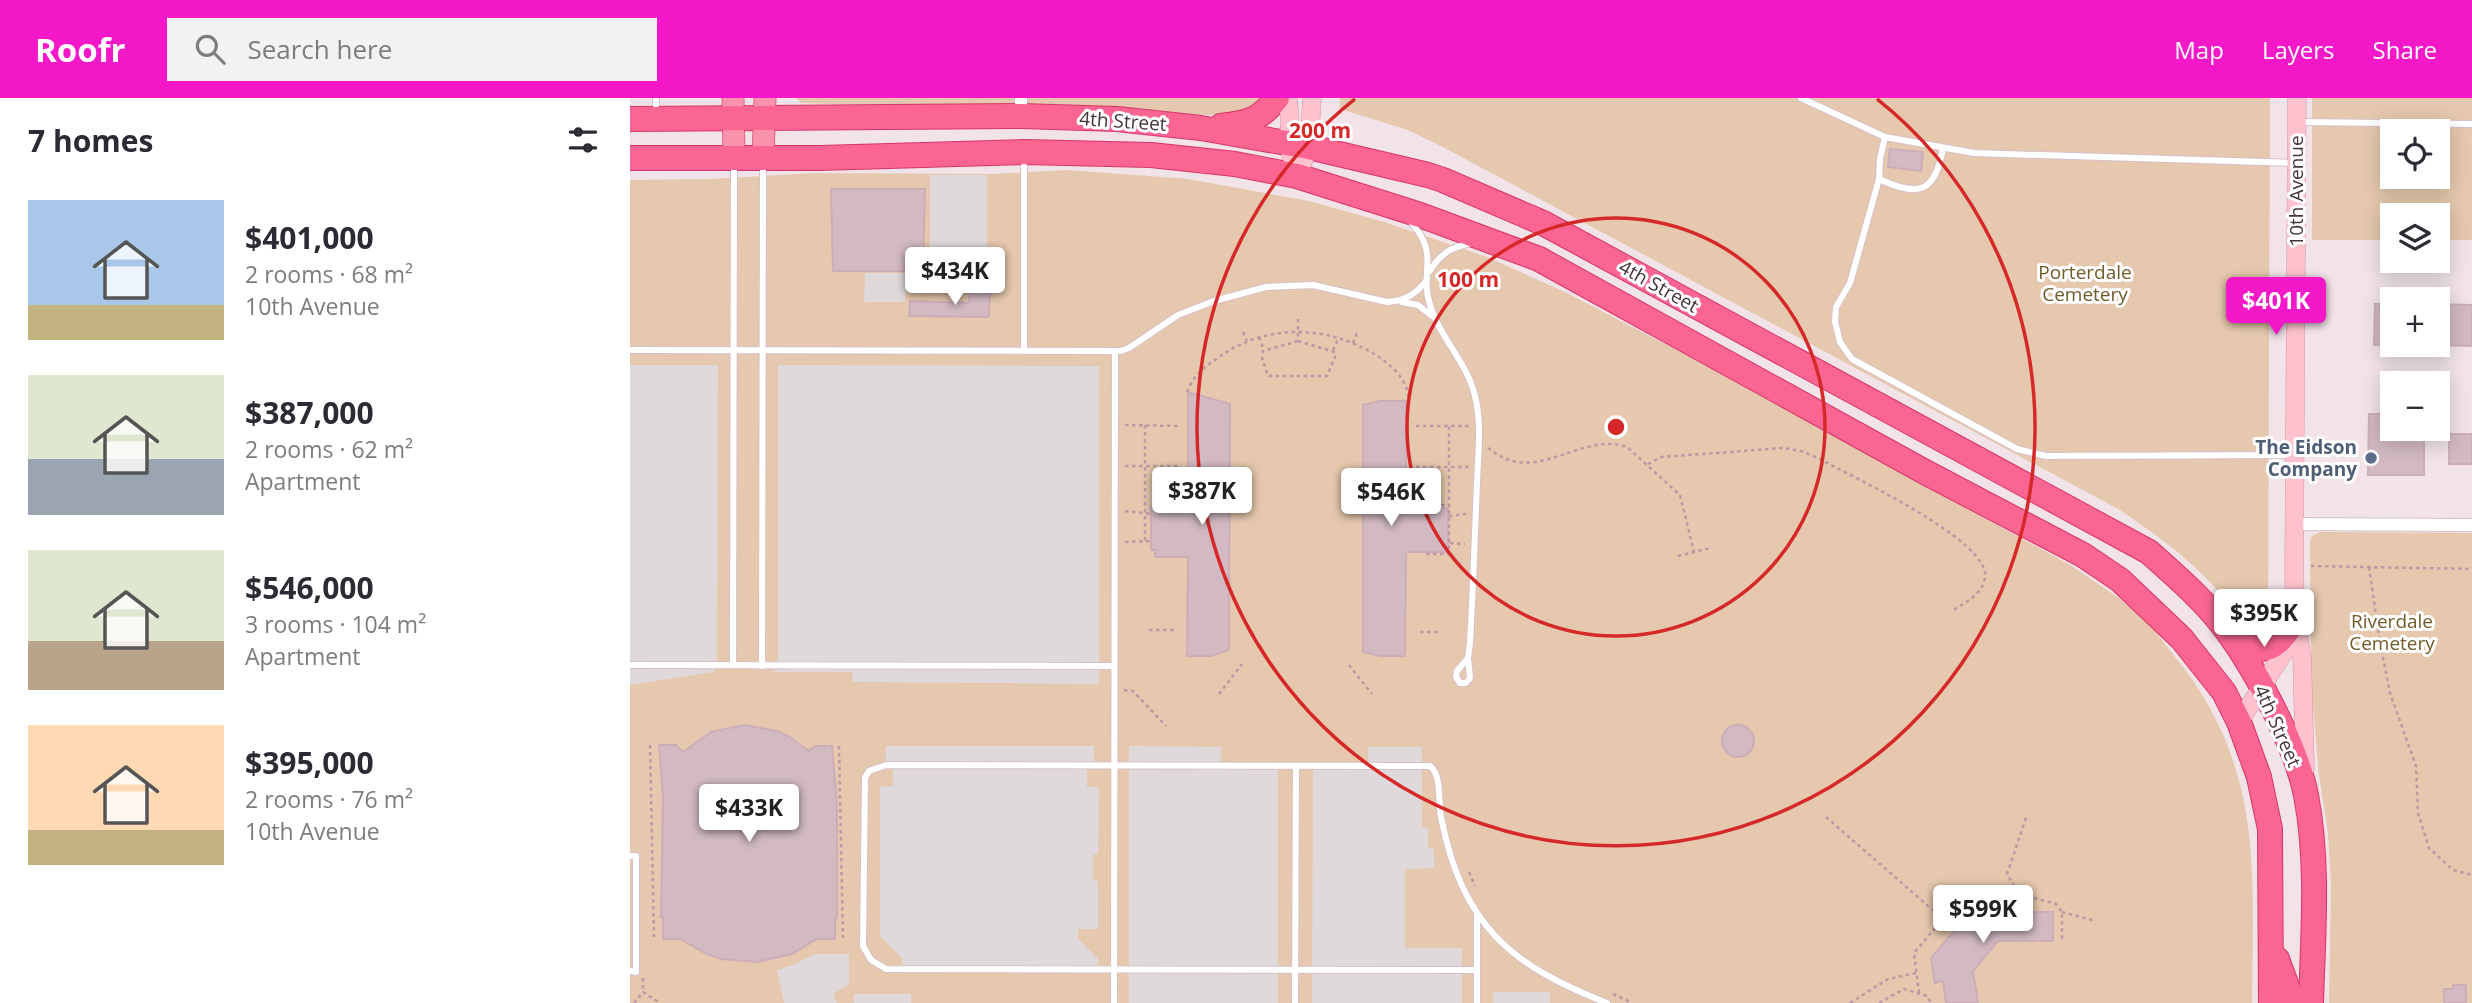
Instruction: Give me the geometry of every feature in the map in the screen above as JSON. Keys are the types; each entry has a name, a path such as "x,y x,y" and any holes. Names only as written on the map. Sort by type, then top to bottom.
{"highway":[{"path":"1201,128 1247,123 1266,112 1277,98"},
{"name":"4th Street","path":"630,118 656,108 1021,107 1201,128 1299,145 1443,180 1543,223 2149,552 2197,596 2228,632 2262,687 2287,740 2306,794 2315,877 2311,1003"},
{"name":"4th Street","path":"630,158 1024,152 1151,155 1235,164 1297,176 1398,208 1539,259 2092,561 2120,580 2182,639 2224,692 2239,722 2259,777 2270,830 2271,1003"},
{"path":"2228,632 2255,648 2265,647 2281,641 2295,620"},
{"path":"2270,942 2289,992 2289,1003"}],"main road":[{"path":"1288,98 1290,122 1299,145"},
{"path":"1297,176 1299,145 1312,98"},
{"name":"10th Avenue","path":"2297,98 2294,565 2295,620 2302,657 2306,794"},
{"path":"733,107 734,158"},
{"path":"763,158 765,107"},
{"name":"10th Avenue","path":"2239,722 2290,643 2295,620"}],"street":[{"path":"2294,524 2472,525"}],"lane":[{"path":"1801,98 1885,137 1974,153 2297,163"},
{"path":"2297,122 2472,124"},
{"path":"1885,137 1880,159 1880,179 1850,284 1836,307 1835,322 1840,342 1852,359 2017,449 2046,456 2295,455"},
{"path":"1880,179 1898,188 1919,189 1933,181 1939,169 1943,148"},
{"path":"1024,152 1024,350"},
{"path":"733,665 734,158"},
{"path":"762,666 763,158"},
{"path":"1398,208 1423,238 1429,254 1428,298 1436,320 1470,380 1476,400 1478,467 1468,658"},
{"path":"1397,302 1416,292 1439,258 1452,248 1493,243"},
{"path":"630,350 1115,351 1129,348 1166,321 1214,301 1266,287 1313,285 1332,287 1381,302 1418,305 1436,320"},
{"path":"1114,1003 1115,351"},
{"path":"630,665 1114,666"},
{"path":"1295,1003 1296,766"},
{"path":"1477,970 886,969 871,960 863,946 864,778 876,767 1432,768 1437,776 1440,809 1449,849 1465,891 1495,937 1521,960 1553,980 1607,1003"},
{"path":"630,856 636,856 636,972 630,971"},
{"path":"1477,912 1477,1003"}],"path":[{"path":"1298,320 1298,341"},
{"path":"1243,332 1247,341"},
{"path":"1186,392 1193,380 1208,365 1230,349 1258,336 1319,332 1339,337 1380,358 1399,374 1409,401"},
{"path":"1353,343 1357,333"},
{"path":"1258,336 1264,350 1262,358 1268,376 1327,376 1339,337"},
{"path":"1264,350 1298,341 1333,350"},
{"path":"1125,425 1180,426"},
{"path":"1145,425 1145,541"},
{"path":"1416,426 1478,426"},
{"path":"1426,554 1449,554 1449,426"},
{"path":"1478,444 1502,458 1521,462 1547,460 1597,444 1619,444 1635,452 1680,495 1693,552"},
{"path":"1648,464 1661,457 1783,448 1801,451 1820,459 1933,521 1959,538 1975,553 1985,571 1984,582 1975,595 1952,611"},
{"path":"1125,466 1180,467"},
{"path":"1416,467 1478,467"},
{"path":"1427,505 1449,505"},
{"path":"1125,511 1151,514"},
{"path":"1449,516 1476,513"},
{"path":"1125,542 1151,541"},
{"path":"1449,542 1475,546"},
{"path":"1678,556 1710,548"},
{"path":"2294,565 2472,569"},
{"path":"2369,567 2390,693 2416,766 2418,813 2429,848 2453,870 2472,876"},
{"path":"1149,630 1174,630"},
{"path":"1420,632 1440,632"},
{"path":"1219,694 1242,664"},
{"path":"1349,665 1372,694"},
{"path":"1125,690 1133,691 1166,726"},
{"path":"650,745 654,937"},
{"path":"839,746 843,938"},
{"path":"1826,817 1942,919"},
{"path":"2026,818 2007,874 2019,894 2056,904 2062,912 2062,942"},
{"path":"1468,869 1475,886"},
{"path":"1919,993 1913,953 1970,887 2015,887"},
{"path":"2062,912 2096,921"},
{"path":"1850,1003 1888,979 1916,973"},
{"path":"1879,1003 1904,989 1927,996 1931,1003"},
{"path":"634,1003 643,992 660,1003"},
{"path":"1611,993 1632,1003"}],"green space":[{"path":"796,98 1263,98 1262,102 1243,110 1218,115 801,103"},
{"name":"Porterdale Cemetery","path":"1340,98 2270,98 2268,625 2257,630 2245,624 2216,589 2183,556 2120,510 1443,147 1408,130 1340,109"},
{"path":"2312,98 2472,98 2472,240 2450,240 2450,203 2380,203 2380,240 2312,240"},
{"path":"1068,170 1188,179 1309,201 1384,222 1487,257 1567,293 1694,359 2072,566 2109,592 2149,624 2202,694 2223,736 2238,777 2247,819 2251,862 2252,1003 630,1003 630,180 815,173 992,174"},
{"name":"Riverdale Cemetery","path":"2320,532 2472,533 2472,1003 2329,1003 2331,885 2328,833 2319,775 2311,684 2310,542 2311,537"}],"shaded area":[{"path":"930,175 987,175 987,289 906,289 905,302 864,302 865,273 930,273"},
{"path":"630,365 718,365 717,665 713,672 636,684 630,684"},
{"path":"778,365 1099,366 1099,684 853,682 852,672 774,672 778,665"},
{"path":"886,746 1094,746 1094,766 1087,766 1087,787 1099,787 1098,854 1093,855 1093,880 1098,881 1098,929 1078,929 1078,939 1098,959 1098,969 902,969 902,958 880,936 880,787 893,786 893,766 886,765"},
{"path":"1129,746 1221,747 1221,765 1278,766 1278,1003 1129,1003"},
{"path":"1368,747 1422,747 1422,827 1428,828 1428,848 1434,849 1434,868 1405,869 1405,948 1462,948 1462,1003 1312,1003 1313,766 1368,765"},
{"path":"815,954 849,954 849,984 833,994 837,1003 784,1003 777,970"},
{"path":"1493,992 1550,992 1550,1003 1493,1003"},
{"path":"854,994 911,994 911,1003 854,1003"}],"building":[{"path":"1890,149 1923,152 1921,171 1888,167"},
{"path":"831,189 925,189 923,271 833,271"},
{"path":"970,289 990,290 989,317 909,316 910,301 969,303"},
{"path":"2375,304 2380,304 2380,345 2374,345"},
{"path":"2450,304 2472,305 2472,346 2450,345"},
{"path":"1188,392 1230,404 1229,650 1211,656 1187,656 1188,557 1155,557 1155,550 1151,550 1151,507 1155,507 1155,500 1188,500"},
{"path":"1380,401 1406,401 1406,508 1448,508 1448,552 1406,552 1405,656 1380,656 1363,652 1363,405"},
{"path":"2369,414 2380,414 2380,441 2424,441 2424,475 2368,475"},
{"path":"2450,434 2472,434 2472,464 2449,464"},
{"path":"744,725 777,731 809,751 815,746 832,746 837,804 835,939 817,939 792,954 757,962 721,959 680,939 663,939 661,917 663,797 659,745 676,745 683,752 711,732"},
{"path":"1738,725 1749,730 1754,741 1749,752 1738,757 1727,752 1722,741 1727,730"},
{"path":"1978,903 2004,903 2004,912 2053,912 2053,941 1998,941 1973,971 1978,1003 1946,1003 1943,981 1935,983 1931,958"},
{"path":"2453,985 2466,985 2466,1003 2444,1003 2444,989 2453,989"}],"place":[{"name":"The Eidson Company","path":"2371,458"}]}
